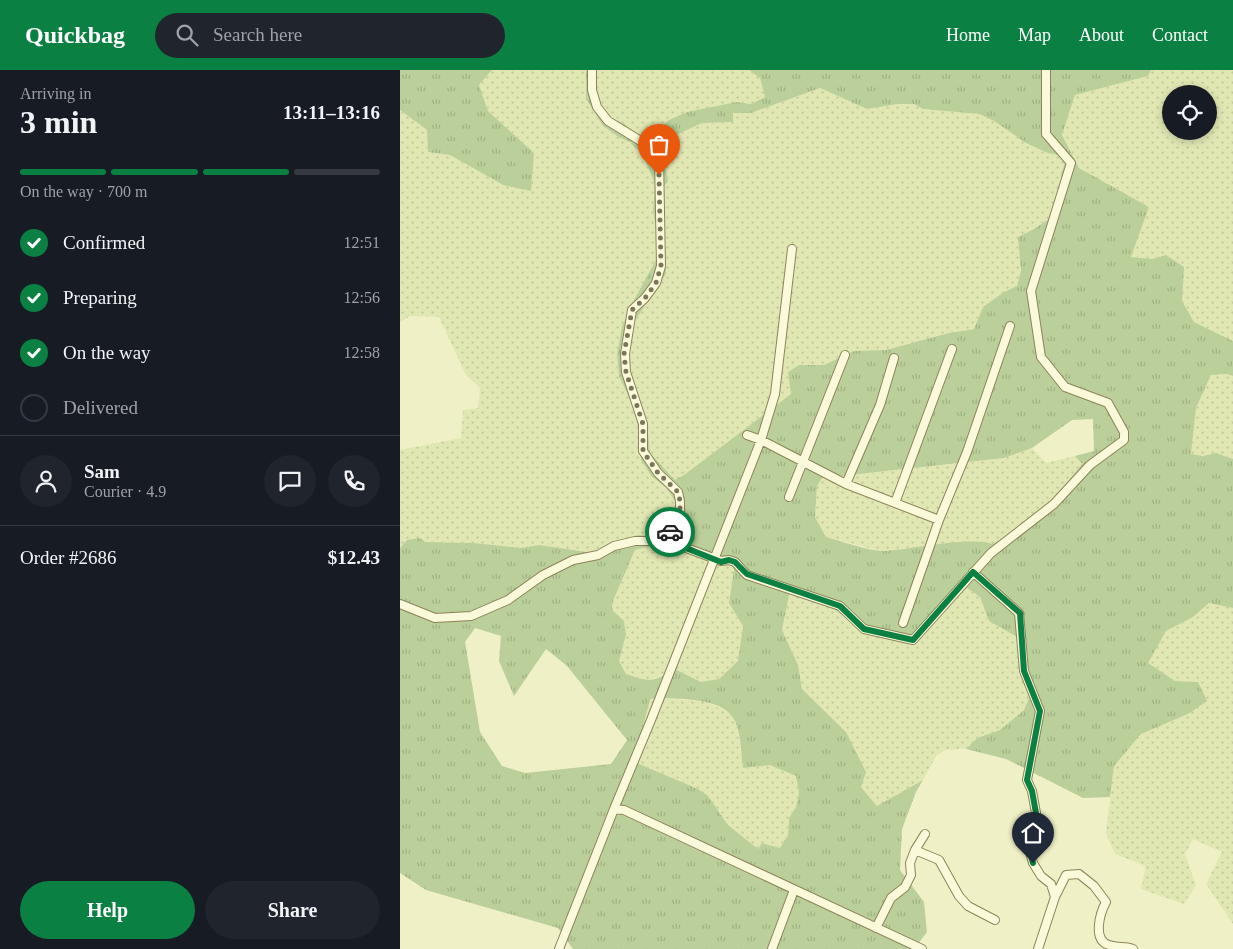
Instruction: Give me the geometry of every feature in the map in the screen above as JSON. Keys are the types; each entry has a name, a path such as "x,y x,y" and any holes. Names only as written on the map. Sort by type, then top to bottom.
{"street":[{"path":"592,70 592,90 597,107 608,121 639,140 659,157 661,266 656,283 645,298 632,310 624,354 626,372 643,424 643,451 658,473 678,492 680,501 680,519 664,541"},
{"path":"400,604 435,618 471,616 508,600 543,575 572,560 598,555 614,546 635,541 664,541 721,562 729,560 735,562 747,574 840,606 864,629 913,640 991,553 1054,504 1090,465 1124,440 1124,432 1108,403 1065,387 1042,357 1031,291 1070,163 1046,134 1046,70"},
{"path":"559,949 761,440 775,394 792,249"},
{"path":"904,623 939,520 968,452 1010,326"},
{"path":"895,503 952,349"},
{"path":"790,497 845,355"},
{"path":"846,484 880,405 894,358"},
{"path":"747,435 761,440 846,484 939,520"},
{"path":"973,572 1020,613 1024,671 1040,711 1027,780 1032,791 1036,813 1029,848 1033,863 1041,876 1051,884 1055,897"},
{"path":"614,809 624,810 922,949"},
{"path":"876,928 891,898 905,887 911,875 910,863 925,834"},
{"path":"916,850 938,860 958,896 968,906 995,920"},
{"path":"1038,949 1055,897 1066,875 1080,874 1094,886 1106,902 1099,920 1101,939 1107,945 1133,949"},
{"path":"772,949 794,890"}],"green space":[{"path":"400,70 492,70 479,85 488,111 534,153 531,191 503,185 450,155 428,152 427,130 400,110"},
{"path":"492,70 586,70 586,99 590,106 603,126 641,151 655,184 653,211 657,235 657,258 622,326 617,354 619,376 634,408 652,477 666,487 677,503 675,516 660,537 638,535 593,553 539,545 521,548 474,543 407,540 400,548 400,450 461,438 463,410 478,408 480,388 466,375 439,317 410,316 400,322 400,110 427,130 428,152 450,155 503,185 534,153 488,111 479,85"},
{"path":"586,70 594,70 596,97 607,116 623,123 647,141 658,134 660,128 669,120 687,112 737,102 751,104 765,97 760,78 749,70 1151,70 1148,76 1075,95 1062,135 1079,168 1149,207 1131,257 1152,259 1166,255 1184,267 1182,301 1194,322 1233,341 1233,376 1226,374 1211,375 1196,408 1191,454 1203,456 1216,453 1233,459 1233,608 1209,603 1193,617 1166,631 1148,663 1175,681 1198,682 1207,701 1188,714 1141,734 1114,766 1110,797 1083,798 1006,759 966,749 977,738 1000,730 1024,710 1029,698 1020,672 1017,637 989,621 980,597 967,588 912,644 868,634 831,607 792,594 789,595 782,630 798,665 802,689 846,732 866,772 861,787 877,806 923,780 916,792 902,829 900,870 924,902 927,932 914,949 573,949 558,928 426,890 400,873 400,548 407,540 420,538 425,542 474,543 521,548 539,545 593,553 638,535 660,537 675,516 676,503 666,487 652,477 641,460 639,433 634,408 619,376 617,354 622,326 657,258 657,235 653,211 655,184 641,151 603,126 586,99","holes":["820,88 867,109 898,104 914,104 923,109 979,114 994,121 1026,143 1048,153 1059,155 1065,163 1061,174 1061,185 1052,217 1018,237 1021,271 1017,286 1004,292 983,307 974,329 949,333 886,350 854,351 824,365 799,365 788,372 791,394 675,480 650,453 647,422 628,371 633,324 666,274 663,187 668,182 666,167 668,148 676,135 702,123 733,122 733,113 751,113","1093,419 1094,451 1075,456 1082,464 1053,500 1007,537 992,544 970,542 877,551 826,537 815,517 817,486 822,478 1004,458 1032,448 1072,420","656,545 686,550 716,564 730,564 734,569 729,603 743,626 738,661 719,679 701,682 675,669 651,680 626,674 619,661 626,635 624,621 613,611 612,603 635,550","475,628 501,636 499,661 514,696 546,649 567,666 627,740 611,764 525,773 502,766 480,732 465,642","650,699 691,700 715,705 725,710 737,726 743,768 770,765 796,776 799,792 796,807 789,818 788,835 780,848 762,843 758,849 728,825 708,796 698,789 637,763 635,757"]},
{"path":"594,70 749,70 760,78 765,97 751,104 737,102 713,108 647,141 623,123 607,116 596,97"},
{"path":"1151,70 1233,70 1233,341 1194,322 1182,301 1166,255 1152,259 1131,257 1149,207 1079,168 1062,135 1075,95 1148,76"},
{"path":"820,88 867,109 898,104 914,104 923,109 978,114 994,121 1026,143 1060,155 1065,163 1052,217 1018,237 1021,271 1017,286 1004,292 983,307 974,329 949,333 886,350 854,351 824,365 799,365 788,372 791,394 675,480 650,453 647,422 628,371 633,324 666,274 663,187 668,182 666,167 668,148 676,135 702,123 733,122 733,113 751,113"},
{"path":"1226,374 1233,376 1233,459 1216,453 1203,456 1191,454 1196,408 1211,375"},
{"path":"1032,448 1046,463 1075,456 1082,464 1053,500 1007,537 992,544 968,542 880,551 826,537 815,517 817,486 822,478 1004,458"},
{"path":"656,545 686,550 716,564 730,564 734,569 729,603 743,626 738,662 719,680 701,682 676,669 648,681 626,674 619,661 626,635 613,611 612,602 635,550"},
{"path":"967,588 980,597 989,621 1017,637 1020,672 1029,698 1024,710 1000,730 977,738 966,749 945,750 936,756 923,780 877,806 861,787 846,732 802,689 798,665 782,630 789,595 792,594 831,607 868,634 912,644"},
{"path":"1209,603 1233,608 1233,924 1206,884 1222,852 1193,839 1185,854 1196,885 1184,904 1141,889 1146,866 1115,854 1106,833 1114,766 1141,734 1188,714 1198,682 1175,681 1147,663 1166,631 1193,617"},
{"path":"649,699 704,701 724,710 732,716 737,725 743,768 770,765 796,776 799,792 796,807 789,818 788,835 780,848 762,843 758,849 728,825 719,811 698,789 637,763 635,757"}],"way so far":[{"path":"659,175 661,266 656,283 645,298 632,310 624,354 626,372 643,424 643,451 658,473 678,492 680,519 670,532"}],"route":[{"path":"670,532 664,541 721,562 729,560 735,562 747,574 840,606 864,629 913,640 973,572 1020,613 1024,671 1040,711 1027,780 1032,791 1036,813 1029,848 1033,863"}]}
